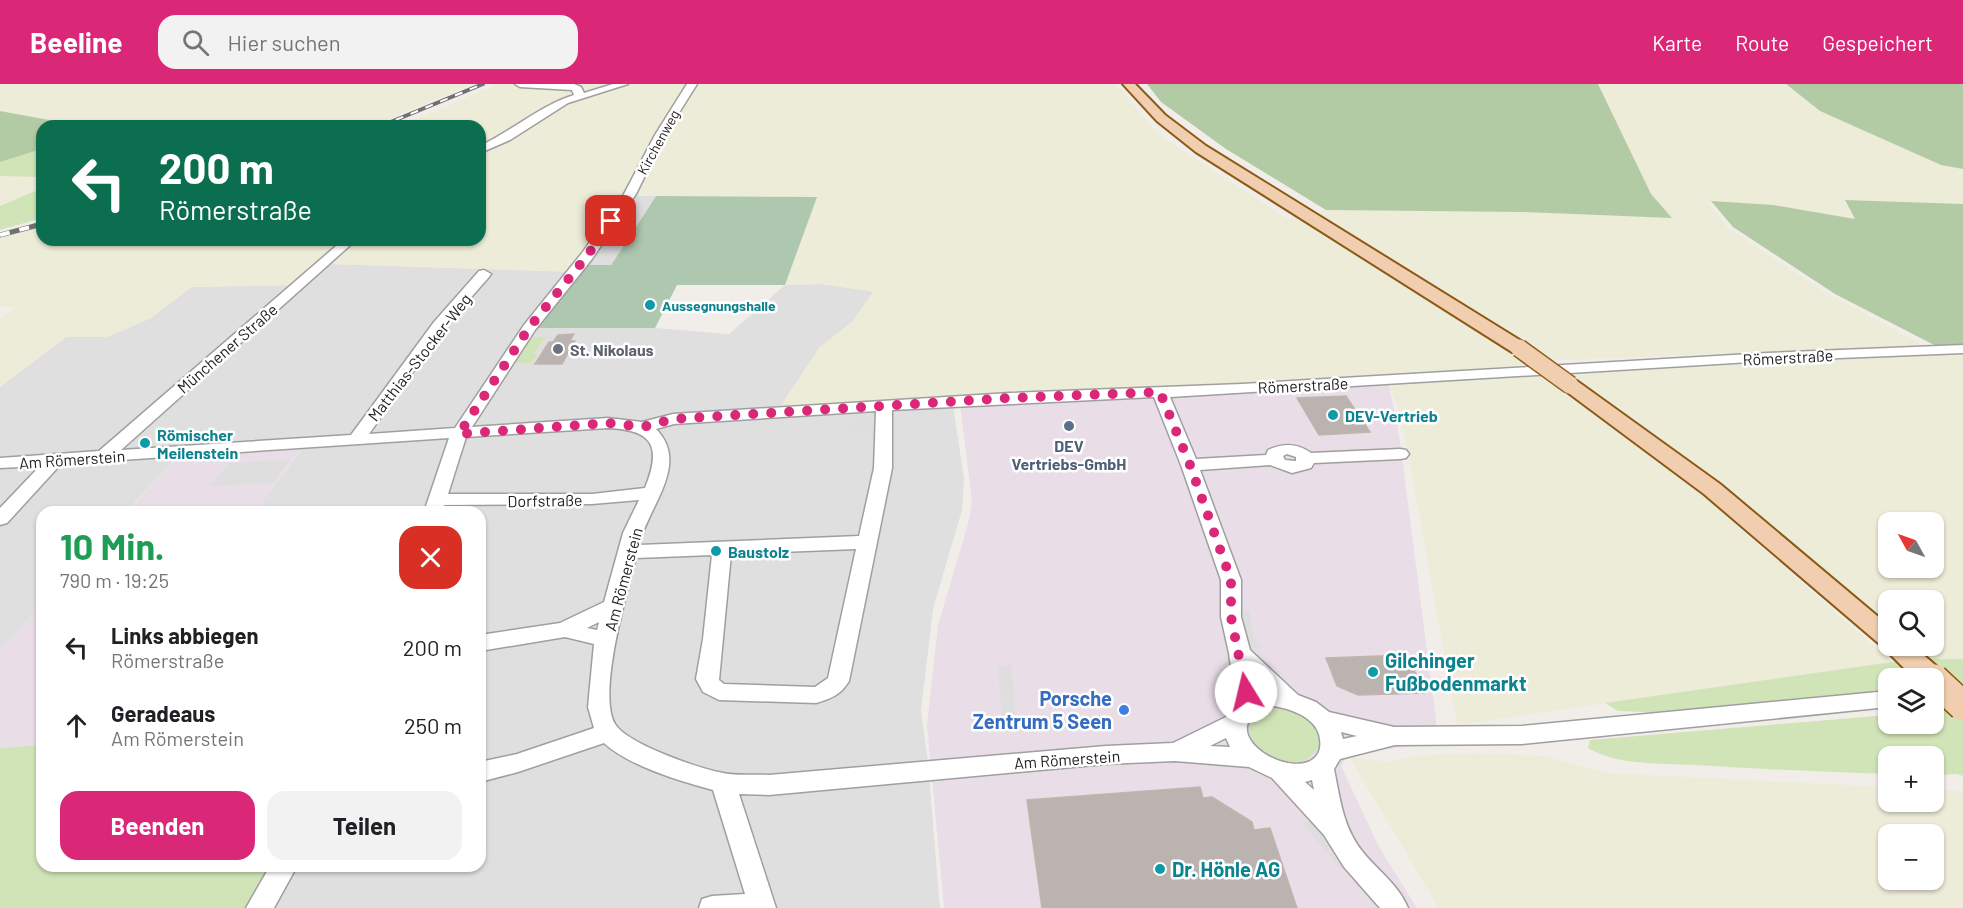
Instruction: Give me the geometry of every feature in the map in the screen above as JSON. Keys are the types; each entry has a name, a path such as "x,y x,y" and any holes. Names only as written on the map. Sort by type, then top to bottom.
{"main road":[{"path":"1129,84 1161,118 1202,149 1519,348 1570,385 1712,489 1878,630"},
{"path":"1918,666 1963,706"}],"street":[{"path":"520,84 574,87 578,89 578,94 582,95"},
{"path":"486,147 506,138 547,111 582,95 623,84"},
{"name":"Kirchenweg","path":"459,434 529,328 587,256 630,194 660,135 692,84"},
{"name":"Münchener Straße","path":"104,457 343,246"},
{"name":"Matthias-Stocker-Weg","path":"355,441 440,325 484,274"},
{"name":"Römerstraße","path":"643,427 673,419 1767,357 1963,349"},
{"path":"1160,392 1190,465 1231,580 1231,617 1240,653 1241,714 1235,735 1240,747 1250,758"},
{"path":"722,548 714,639 707,679 711,686 719,692 816,694 829,690 838,681 869,542 883,468 884,407"},
{"name":"Am Römerstein","path":"0,464 608,423 643,427 655,437 662,456 651,493 634,529 614,606 598,709 608,732 631,748 670,766 723,783 769,785 1045,759 1175,752 1250,758 1265,767 1282,772 1310,771 1327,758 1395,736"},
{"name":"Dorfstraße","path":"459,434 436,506 592,499 651,493"},
{"path":"1190,465 1274,460 1292,468 1305,464 1306,459 1400,454"},
{"path":"0,519 55,460"},
{"path":"628,552 869,542"},
{"path":"486,643 565,630 614,606"},
{"path":"565,630 607,640"},
{"path":"1240,653 1290,700"},
{"path":"1944,694 1963,692"},
{"name":"Am Römerstein","path":"1175,752 1241,714 1260,700 1274,698 1302,704 1323,719 1395,736 1522,735 1878,700"},
{"path":"1323,719 1334,740 1327,758 1333,827"},
{"path":"486,771 518,763 608,732"},
{"path":"1282,772 1333,827 1353,859 1395,908"},
{"path":"712,908 763,906 723,783"},
{"path":"259,908 280,872"}],"shaded area":[{"path":"634,196 656,196 611,265 586,265"},
{"path":"328,264 579,272 537,328 655,328 729,334 785,285 821,284 874,291 852,322 819,348 953,405 964,479 962,510 933,609 921,711 928,763 940,908 270,908 288,872 486,872 486,506 259,506 304,446 179,455 132,506 36,506 36,611 0,650 0,387 66,337 107,337 151,318 191,287 304,285"},
{"path":"548,282 557,282 523,327 514,327"},
{"path":"1389,385 1399,434 1439,744 1351,752 1341,766 1379,847 1417,908 944,908 927,725 938,625 968,524 972,501 960,404"},
{"path":"875,416 874,436 848,437 851,417"},
{"path":"304,445 259,506 132,506 179,455"},
{"path":"289,460 273,483 210,486 229,463"},
{"path":"1240,610 1249,611 1254,635 1261,648 1252,649 1245,635"},
{"path":"36,611 36,745 0,748 0,650"},
{"path":"998,665 1011,665 1017,732 1003,732"},
{"path":"1314,819 1351,862 1339,868 1303,823"}],"green space":[{"path":"0,84 472,84 386,120 49,120 0,111"},
{"path":"498,84 1116,84 1158,134 1288,219 1326,210 1523,212 1671,218 1651,194 1598,84 1786,84 1820,111 1941,165 1963,169 1963,204 1845,200 1856,219 1773,205 1708,202 1728,228 1825,292 1923,345 1521,362 1699,492 1878,650 1878,656 1885,656 1892,662 1457,725 1406,442 1389,385 960,404 773,417 819,348 852,322 874,292 821,284 785,285 816,197 611,265 579,272 329,264 305,285 192,287 151,318 107,337 66,337 0,387 0,318 16,307 0,307 0,240 9,234 36,227 36,246 486,246 486,120 413,120"},
{"path":"1147,84 1598,84 1651,194 1672,218 1523,212 1326,210 1226,149 1161,102"},
{"path":"1786,84 1963,84 1963,169 1941,165 1820,111"},
{"path":"0,111 49,120 36,120 36,151 0,162"},
{"path":"36,151 36,177 0,176 0,162"},
{"path":"36,176 36,191 0,206 0,177"},
{"path":"36,191 36,220 0,230 0,206"},
{"path":"656,196 817,197 785,285 677,285 655,328 537,328 586,265 611,265"},
{"path":"1845,200 1963,204 1963,347 1938,347 1835,294 1733,227 1711,201 1773,205 1855,219"},
{"path":"531,337 546,337 533,354 537,355 531,363 512,363"},
{"path":"1963,352 1963,659 1931,659 1927,656 1944,656 1944,590 1878,590 1878,616 1722,488 1572,374"},
{"path":"1963,659 1963,687 1944,681 1944,668 1878,668 1878,694 1668,713 1618,711 1605,703 1892,662"},
{"path":"1277,708 1300,715 1316,730 1319,746 1306,759 1290,763 1274,759 1260,750 1251,737 1249,725 1257,714"},
{"path":"1963,709 1963,776 1944,775 1944,746 1878,746 1878,774 1626,761 1588,748 1590,740 1878,716 1878,734 1944,734 1944,710"},
{"path":"36,745 36,872 273,872 252,908 0,908 0,748"},
{"path":"1473,753 1544,756 1609,773 1878,786 1878,812 1944,812 1944,790 1963,791 1963,908 1439,908 1349,757 1388,762 1411,756"}],"building":[{"name":"St. Nikolaus","path":"574,334 570,341 575,341 562,364 535,364 549,342 553,342 558,335"},
{"name":"DEV-Vertrieb","path":"1346,396 1370,432 1319,435 1297,398"},
{"name":"Gilchinger Fußbodenmarkt","path":"1407,655 1425,693 1358,695 1337,686 1326,658"},
{"name":"Dr. Hönle AG","path":"1200,787 1203,798 1212,797 1252,822 1254,830 1270,828 1297,908 1042,908 1027,800"}],"railway":[{"path":"396,120 483,84"},
{"path":"0,235 36,226"}],"place":[{"name":"Aussegnungshalle","path":"650,305"},
{"name":"St. Nikolaus","path":"558,349"},
{"name":"DEV-Vertrieb","path":"1333,415"},
{"name":"DEV Vertriebs-GmbH","path":"1069,426"},
{"name":"Römischer Meilenstein","path":"145,443"},
{"name":"Baustolz","path":"716,551"},
{"name":"Gilchinger Fußbodenmarkt","path":"1373,672"},
{"name":"Porsche Zentrum 5 Seen","path":"1124,710"},
{"name":"Dr. Hönle AG","path":"1160,869"}],"route":[{"path":"611,221 587,256 529,328 459,434 608,423 643,427 673,419 1010,398 1160,392 1190,465 1231,580 1233,598 1231,617 1246,692"}]}
